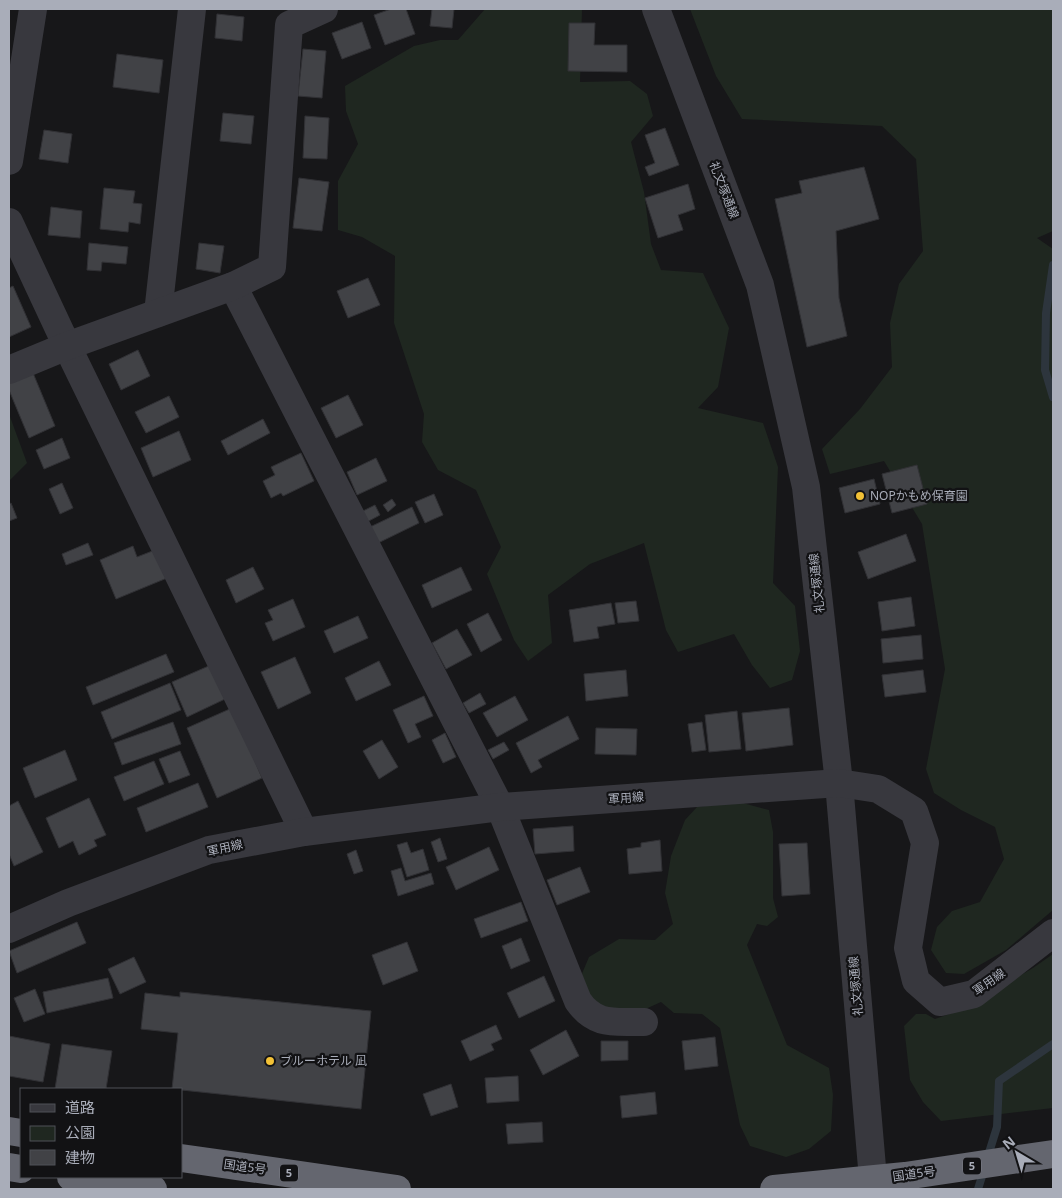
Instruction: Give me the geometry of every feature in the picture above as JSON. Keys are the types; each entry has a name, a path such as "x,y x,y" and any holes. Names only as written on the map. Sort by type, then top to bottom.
{"highway":[{"name":"国道5号","path":"774,1189 905,1176 1046,1155"},
{"name":"国道5号","path":"182,1158 397,1189"},
{"path":"78,1178 153,1189"}],"street":[{"path":"158,313 192,9"},
{"path":"9,370 67,346 233,286 272,267 289,25 324,9"},
{"name":"礼文塚通線","path":"656,9 760,285 806,487 839,783 873,1179"},
{"path":"9,161 24,26"},
{"path":"9,222 67,346 304,832"},
{"path":"233,286 500,807 567,976 581,1005 589,1014 600,1021 644,1022"},
{"name":"軍用線","path":"9,929 68,903 209,850 304,832 500,807 839,783 878,789 914,811 925,843 908,948 916,981 940,1002 974,994 1053,933"}],"green space":[{"path":"485,9 582,9 580,82 630,81 647,94 653,116 631,142 644,192 651,244 661,270 703,273 729,328 718,387 698,408 763,423 778,467 773,583 795,606 800,651 792,680 770,688 752,665 734,634 678,652 666,630 644,543 590,564 548,595 552,643 528,661 514,640 487,574 501,547 476,490 438,470 422,442 424,414 394,323 395,256 362,237 338,230 338,181 358,144 346,111 345,86 414,46 440,40 458,40"},
{"path":"690,9 1053,9 1053,231 1037,238 1053,249 1053,910 1006,950 964,974 946,973 931,950 937,927 952,911 980,902 1004,859 995,827 961,810 934,793 926,769 945,669 922,524 884,461 830,474 822,449 860,409 892,367 890,323 899,284 923,251 916,159 882,126 742,119 716,76"},
{"path":"9,414 27,463 9,481"},
{"path":"739,802 769,810 773,832 773,898 778,917 767,926 757,924 747,945 787,1045 829,1068 833,1095 831,1131 809,1149 786,1157 750,1146 740,1125 720,1028 702,1014 674,1013 661,1002 641,1011 594,1010 578,983 589,957 619,939 655,940 673,924 665,893 671,856 685,820 697,807"},
{"path":"1053,954 1053,1108 941,1121 923,1102 910,1080 904,1026 916,1014 926,1014 935,1019 964,1009"}],"building":[{"path":"391,9 406,9 415,34 385,45 374,15"},
{"path":"432,9 454,9 452,28 430,26"},
{"path":"217,14 244,17 242,41 215,38"},
{"path":"362,22 371,48 342,59 332,33"},
{"path":"569,23 595,23 594,45 627,45 627,72 568,71"},
{"path":"303,49 326,51 322,98 298,96"},
{"path":"117,54 163,60 159,93 113,87"},
{"path":"223,113 254,116 251,144 220,141"},
{"path":"305,116 329,118 327,159 303,158"},
{"path":"665,128 679,165 649,176 645,167 655,163 645,135"},
{"path":"44,130 72,134 68,163 39,159"},
{"path":"864,167 879,219 836,231 839,298 847,336 807,347 775,199 802,193 799,181"},
{"path":"299,178 329,182 322,231 293,228"},
{"path":"688,184 695,209 678,215 683,230 658,238 645,198"},
{"path":"104,188 135,191 133,203 142,204 140,224 129,222 128,232 100,229"},
{"path":"51,207 82,211 80,238 48,235"},
{"path":"89,243 128,247 126,264 102,262 101,271 87,270"},
{"path":"199,243 224,246 220,273 196,269"},
{"path":"368,278 380,305 348,318 337,291"},
{"path":"13,286 31,327 9,337 9,288"},
{"path":"138,350 150,376 121,390 109,364"},
{"path":"33,373 55,426 29,438 9,390 9,383"},
{"path":"348,395 363,425 336,438 321,408"},
{"path":"169,396 179,417 146,433 135,412"},
{"path":"263,419 270,433 228,455 221,441"},
{"path":"179,431 191,460 153,477 141,448"},
{"path":"62,438 70,458 44,469 36,450"},
{"path":"301,453 314,481 283,496 281,493 271,498 263,481 275,475 271,467"},
{"path":"376,458 387,481 357,495 347,472"},
{"path":"917,465 927,504 892,513 882,474"},
{"name":"NOPかもめ保育園","path":"874,479 880,504 845,513 839,488"},
{"path":"62,483 73,508 60,514 49,489"},
{"path":"434,494 443,515 425,523 415,502"},
{"path":"392,499 396,505 388,512 383,505"},
{"path":"11,503 17,518 9,521 9,504"},
{"path":"375,505 380,515 365,523 359,513"},
{"path":"412,507 419,523 378,543 370,527"},
{"path":"906,534 916,561 868,579 858,552"},
{"path":"88,543 93,555 66,565 62,554"},
{"path":"133,546 137,557 155,550 167,578 116,599 100,560"},
{"path":"253,567 264,589 236,603 226,580"},
{"path":"461,567 472,590 432,608 422,585"},
{"path":"911,597 915,626 882,631 878,602"},
{"path":"293,599 305,627 273,641 265,623 273,620 268,610"},
{"path":"636,601 639,621 618,623 615,603"},
{"path":"611,603 615,624 597,627 599,638 574,642 569,610"},
{"path":"488,613 502,640 481,652 467,624"},
{"path":"358,616 368,638 334,653 324,631"},
{"path":"457,629 472,655 446,669 432,643"},
{"path":"921,635 923,659 883,663 881,639"},
{"path":"166,654 174,672 93,705 86,687"},
{"path":"295,657 311,693 278,709 261,672"},
{"path":"379,661 391,685 356,701 345,678"},
{"path":"211,665 225,699 187,717 172,682"},
{"path":"626,670 628,696 586,701 584,674"},
{"path":"923,670 926,692 885,697 882,675"},
{"path":"170,683 181,710 112,739 101,712"},
{"path":"480,693 486,704 469,713 463,703"},
{"path":"424,696 433,716 415,724 421,737 408,743 393,710"},
{"path":"515,696 528,720 497,737 483,713"},
{"path":"232,708 262,778 217,798 187,728"},
{"path":"789,708 793,745 746,751 742,713"},
{"path":"737,711 741,749 709,752 705,715"},
{"path":"568,716 579,739 538,760 542,767 531,773 516,743"},
{"path":"173,722 181,744 122,765 114,743"},
{"path":"702,722 706,750 692,752 688,724"},
{"path":"596,728 637,729 636,755 595,754"},
{"path":"445,733 456,757 443,763 432,740"},
{"path":"382,740 398,767 379,779 363,751"},
{"path":"504,742 509,750 493,759 488,750"},
{"path":"65,750 77,780 35,798 23,768"},
{"path":"180,751 190,775 169,783 159,759"},
{"path":"154,761 164,784 124,801 114,777"},
{"path":"198,783 208,807 146,832 137,808"},
{"path":"89,798 106,835 94,840 97,846 79,855 73,841 59,848 46,818"},
{"path":"18,801 43,852 14,866 9,854 9,806"},
{"path":"573,826 574,851 535,854 533,829"},
{"path":"440,838 447,859 438,862 431,842"},
{"path":"660,840 662,871 629,874 627,849 641,847 641,843"},
{"path":"407,842 411,853 423,849 429,870 407,877 397,845"},
{"path":"807,843 810,894 782,896 779,844"},
{"path":"489,847 499,870 456,890 446,867"},
{"path":"356,850 363,871 354,874 347,854"},
{"path":"580,867 590,892 557,905 547,880"},
{"path":"401,868 405,881 431,873 434,884 398,896 391,871"},
{"path":"521,902 528,921 481,938 474,919"},
{"path":"77,922 86,943 17,973 9,951"},
{"path":"521,938 530,961 511,969 502,946"},
{"path":"407,942 418,971 383,985 372,955"},
{"path":"134,957 146,982 120,994 108,969"},
{"path":"544,976 555,1001 519,1018 507,993"},
{"path":"108,978 113,998 47,1013 43,992"},
{"path":"35,989 45,1014 24,1022 14,998"},
{"name":"ブルーホテル 凪","path":"180,992 371,1011 361,1109 172,1088 178,1033 141,1029 145,993 180,997"},
{"path":"496,1025 502,1039 491,1044 494,1050 470,1061 461,1041"},
{"path":"566,1030 579,1056 543,1075 530,1050"},
{"path":"9,1036 50,1044 43,1082 9,1076"},
{"path":"715,1037 718,1066 685,1070 682,1041"},
{"path":"601,1041 628,1041 628,1060 601,1061"},
{"path":"62,1044 112,1051 106,1088 55,1088"},
{"path":"518,1076 519,1101 487,1103 485,1078"},
{"path":"451,1084 458,1107 431,1116 423,1094"},
{"path":"655,1092 657,1114 622,1118 620,1096"},
{"path":"542,1122 543,1142 508,1144 506,1124"}],"waterway":[{"path":"1053,265 1046,313 1045,370 1053,397"},
{"path":"987,1159 997,1127 999,1081 1053,1044"},
{"path":"978,1189 984,1170"}],"place":[{"name":"NOPかもめ保育園","path":"860,496"},
{"name":"ブルーホテル 凪","path":"270,1061"}]}
